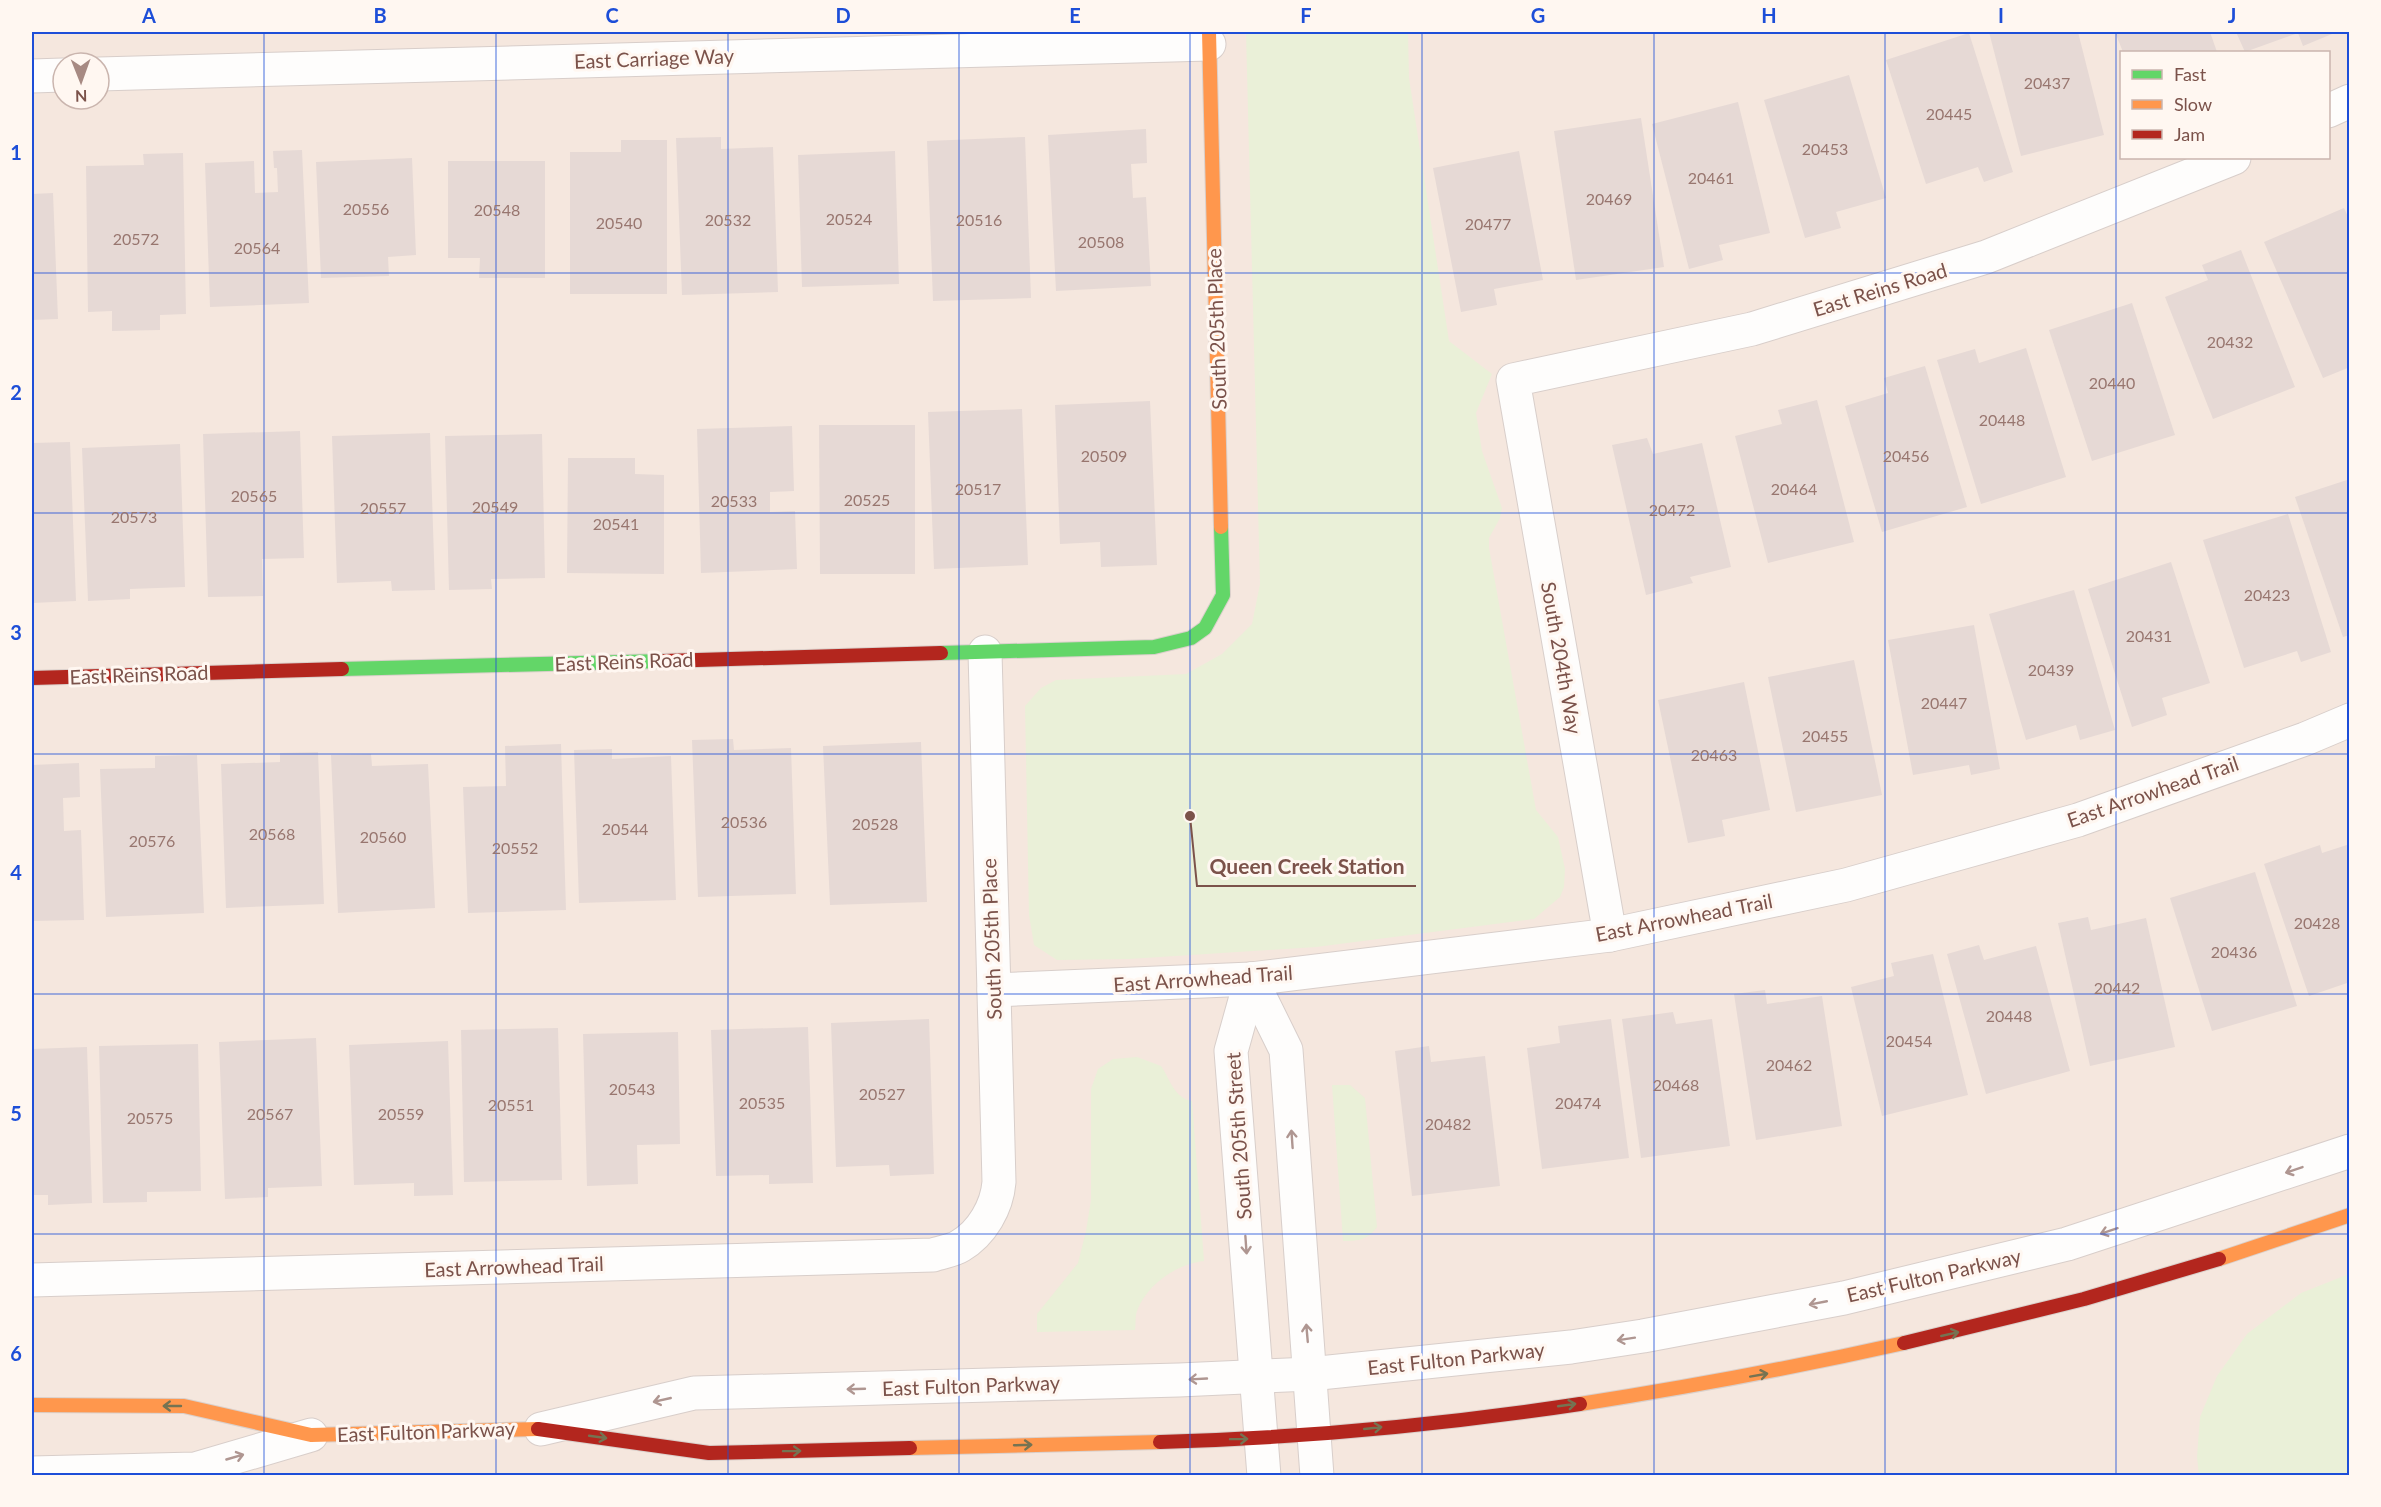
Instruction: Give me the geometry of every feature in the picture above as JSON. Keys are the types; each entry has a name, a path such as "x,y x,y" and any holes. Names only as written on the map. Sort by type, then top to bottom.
{"street":[{"name":"East Carriage Way","path":"111,74 1209,38"},
{"name":"South 205th Place","path":"1209,38 1223,574 1223,595 1210,623"},
{"path":"32,76 51,75"},
{"path":"2330,110 2349,101"},
{"name":"East Reins Road","path":"1513,380 1752,328 1986,257 2231,159"},
{"name":"South 204th Way","path":"1513,380 1610,935"},
{"name":"East Reins Road","path":"32,678 1154,647 1185,642 1200,633 1210,623"},
{"name":"South 205th Place","path":"985,652 999,1182 998,1193 986,1223"},
{"name":"East Arrowhead Trail","path":"994,990 1251,979 1610,935 1845,885 2078,820 2305,739 2349,720"},
{"path":"1251,979 1286,1050 1317,1476"},
{"name":"South 205th Street","path":"1251,979 1231,1051 1264,1476"},
{"name":"East Fulton Parkway","path":"541,1429 694,1393 1310,1374 1571,1347 1643,1336 1844,1298 2067,1244 2349,1151"},
{"name":"East Fulton Parkway","path":"32,1405 184,1406 311,1435 541,1429 709,1453 1261,1439 1315,1435 1652,1394 1818,1364 1959,1332 2143,1282 2349,1215"},
{"name":"East Arrowhead Trail","path":"32,1280 933,1255 960,1246 986,1223"},
{"name":"East Fulton Parkway","path":"32,1473 195,1469 311,1435"}],"shaded area":[{"path":"32,32 2349,32 2349,1475 32,1475"}],"green space":[{"path":"1246,32 1408,32 1409,78 1449,341 1492,374 1476,413 1482,451 1502,508 1500,518 1489,538 1489,548 1536,810 1558,837 1565,869 1564,887 1560,897 1534,919 1316,947 1129,959 1057,960 1034,945 1029,915 1025,706 1041,688 1056,680 1186,674 1222,654 1252,624 1260,584"},
{"path":"1137,1057 1161,1066 1177,1092 1192,1101 1204,1261 1184,1266 1155,1284 1137,1311 1135,1330 1037,1332 1037,1314 1078,1263 1086,1231 1091,1200 1091,1089 1098,1069 1113,1059"},
{"path":"1332,1085 1350,1085 1365,1098 1377,1227 1370,1235 1358,1240 1343,1241"},
{"path":"2349,1274 2349,1475 2199,1475 2197,1457 2200,1417 2217,1376 2247,1334 2301,1293"}],"building":[{"path":"1989,32 2078,32 2104,135 2021,156"},
{"path":"2115,32 2210,32 2217,51 2123,51"},
{"path":"2236,32 2331,32 2332,34 2303,46 2298,33 2245,51"},
{"path":"1969,33 2013,172 1984,182 1978,167 1926,184 1886,60"},
{"path":"1849,75 1886,198 1836,212 1841,228 1805,238 1764,100"},
{"path":"1738,102 1770,233 1719,245 1723,260 1689,269 1652,124"},
{"path":"1641,118 1664,267 1576,280 1554,131"},
{"path":"1146,129 1147,163 1131,164 1133,198 1146,197 1151,286 1056,291 1048,135"},
{"path":"721,137 721,149 773,147 778,292 682,295 676,138"},
{"path":"1025,137 1031,298 933,301 927,141"},
{"path":"621,140 667,140 667,294 570,294 570,152 621,152"},
{"path":"302,150 309,303 210,307 205,163 254,161 255,193 278,192 277,168 274,168 273,151"},
{"path":"895,151 899,284 802,287 798,155"},
{"path":"1519,151 1543,280 1494,289 1497,305 1461,312 1433,168"},
{"path":"183,153 186,314 160,315 160,330 112,331 112,311 88,312 86,166 144,165 143,154"},
{"path":"412,158 416,255 388,257 389,276 321,278 316,162"},
{"path":"448,161 545,161 545,278 479,278 480,258 448,258"},
{"path":"53,193 58,319 32,320 32,194"},
{"path":"2344,208 2350,221 2350,367 2323,378 2264,242"},
{"path":"2241,250 2295,387 2213,419 2165,297 2208,280 2202,265"},
{"path":"2132,303 2175,435 2092,461 2049,330"},
{"path":"2026,348 2066,477 1981,504 1937,360 1975,349 1979,363"},
{"path":"1925,366 1967,507 1882,532 1845,406 1888,393 1884,378"},
{"path":"1817,400 1854,542 1768,563 1735,436 1782,424 1778,410"},
{"path":"1150,401 1157,565 1101,567 1100,542 1060,544 1055,405"},
{"path":"1022,409 1028,565 934,569 928,412"},
{"path":"819,425 915,425 915,574 820,574"},
{"path":"792,426 794,491 770,492 770,512 795,511 797,569 701,573 697,429"},
{"path":"300,431 304,558 262,559 263,596 208,597 203,434"},
{"path":"430,433 435,590 392,591 391,581 337,583 332,436"},
{"path":"542,434 545,578 491,579 492,589 449,590 445,436"},
{"path":"1647,438 1653,454 1702,443 1731,567 1690,577 1693,583 1646,595 1612,445"},
{"path":"70,442 76,601 32,603 32,443"},
{"path":"180,444 185,587 130,589 130,599 88,601 82,448"},
{"path":"568,458 635,458 635,474 664,475 664,574 567,573"},
{"path":"2350,479 2350,635 2343,637 2295,497"},
{"path":"2288,514 2331,652 2301,662 2297,651 2244,668 2203,540"},
{"path":"2171,562 2210,683 2162,698 2167,715 2132,727 2088,589"},
{"path":"2074,590 2115,730 2080,740 2076,725 2026,740 1989,614"},
{"path":"1974,625 2000,769 1971,775 1969,765 1913,775 1888,640"},
{"path":"1854,660 1882,795 1796,812 1768,677"},
{"path":"1744,682 1770,810 1722,820 1725,836 1688,843 1658,700"},
{"path":"733,739 734,750 791,748 796,894 698,897 692,740"},
{"path":"921,742 927,902 830,905 823,746"},
{"path":"561,744 566,910 468,913 463,787 506,786 505,746"},
{"path":"612,749 612,759 671,756 676,900 579,903 574,750"},
{"path":"318,752 324,904 226,908 221,764 280,762 280,753"},
{"path":"371,754 372,766 428,764 435,908 338,913 331,755"},
{"path":"197,755 204,913 106,917 100,769 155,768 155,756"},
{"path":"79,763 80,797 63,798 64,831 81,830 84,920 32,921 32,765"},
{"path":"2350,844 2350,982 2309,996 2264,864 2320,845 2322,853"},
{"path":"2255,872 2297,1006 2212,1031 2170,898"},
{"path":"2088,917 2091,930 2146,918 2175,1047 2090,1066 2058,923"},
{"path":"1979,945 1984,960 2036,946 2070,1071 1986,1094 1947,954"},
{"path":"1933,954 1968,1095 1882,1116 1851,987 1894,976 1891,963"},
{"path":"1765,990 1767,1004 1822,996 1842,1126 1756,1140 1734,994"},
{"path":"1673,1012 1676,1024 1712,1019 1730,1146 1641,1158 1622,1019"},
{"path":"929,1019 934,1174 890,1176 889,1165 836,1167 831,1023"},
{"path":"1611,1019 1629,1158 1542,1169 1527,1048 1560,1043 1558,1026"},
{"path":"808,1027 813,1183 769,1184 769,1175 716,1176 711,1030"},
{"path":"558,1028 562,1180 464,1182 461,1030"},
{"path":"678,1032 680,1144 637,1145 638,1184 587,1186 583,1034"},
{"path":"316,1038 322,1186 268,1188 268,1197 225,1199 219,1042"},
{"path":"448,1041 453,1195 414,1196 414,1183 354,1185 349,1045"},
{"path":"198,1044 201,1191 147,1192 147,1202 103,1203 99,1046"},
{"path":"1429,1046 1431,1062 1485,1056 1500,1186 1412,1196 1395,1051"},
{"path":"87,1047 92,1203 48,1205 48,1195 32,1195 32,1049"}],"traffic: fast":[{"path":"941,653 1154,647 1191,638 1205,628 1223,595 1221,527"},
{"path":"342,669 664,661"}],"traffic: slow":[{"path":"1209,32 1221,527"},
{"path":"2219,1259 2350,1215"},
{"path":"1580,1404 1743,1376 1904,1343"},
{"path":"32,1405 184,1406 311,1435 538,1429"},
{"path":"910,1448 1160,1442"}],"traffic: jam":[{"path":"664,661 941,653"},
{"path":"32,678 342,669"},
{"path":"1904,1343 2084,1299 2219,1259"},
{"path":"1160,1442 1371,1429 1580,1404"},
{"path":"538,1429 709,1453 910,1448"}],"place":[{"name":"Queen Creek Station","path":"1190,816"}]}
